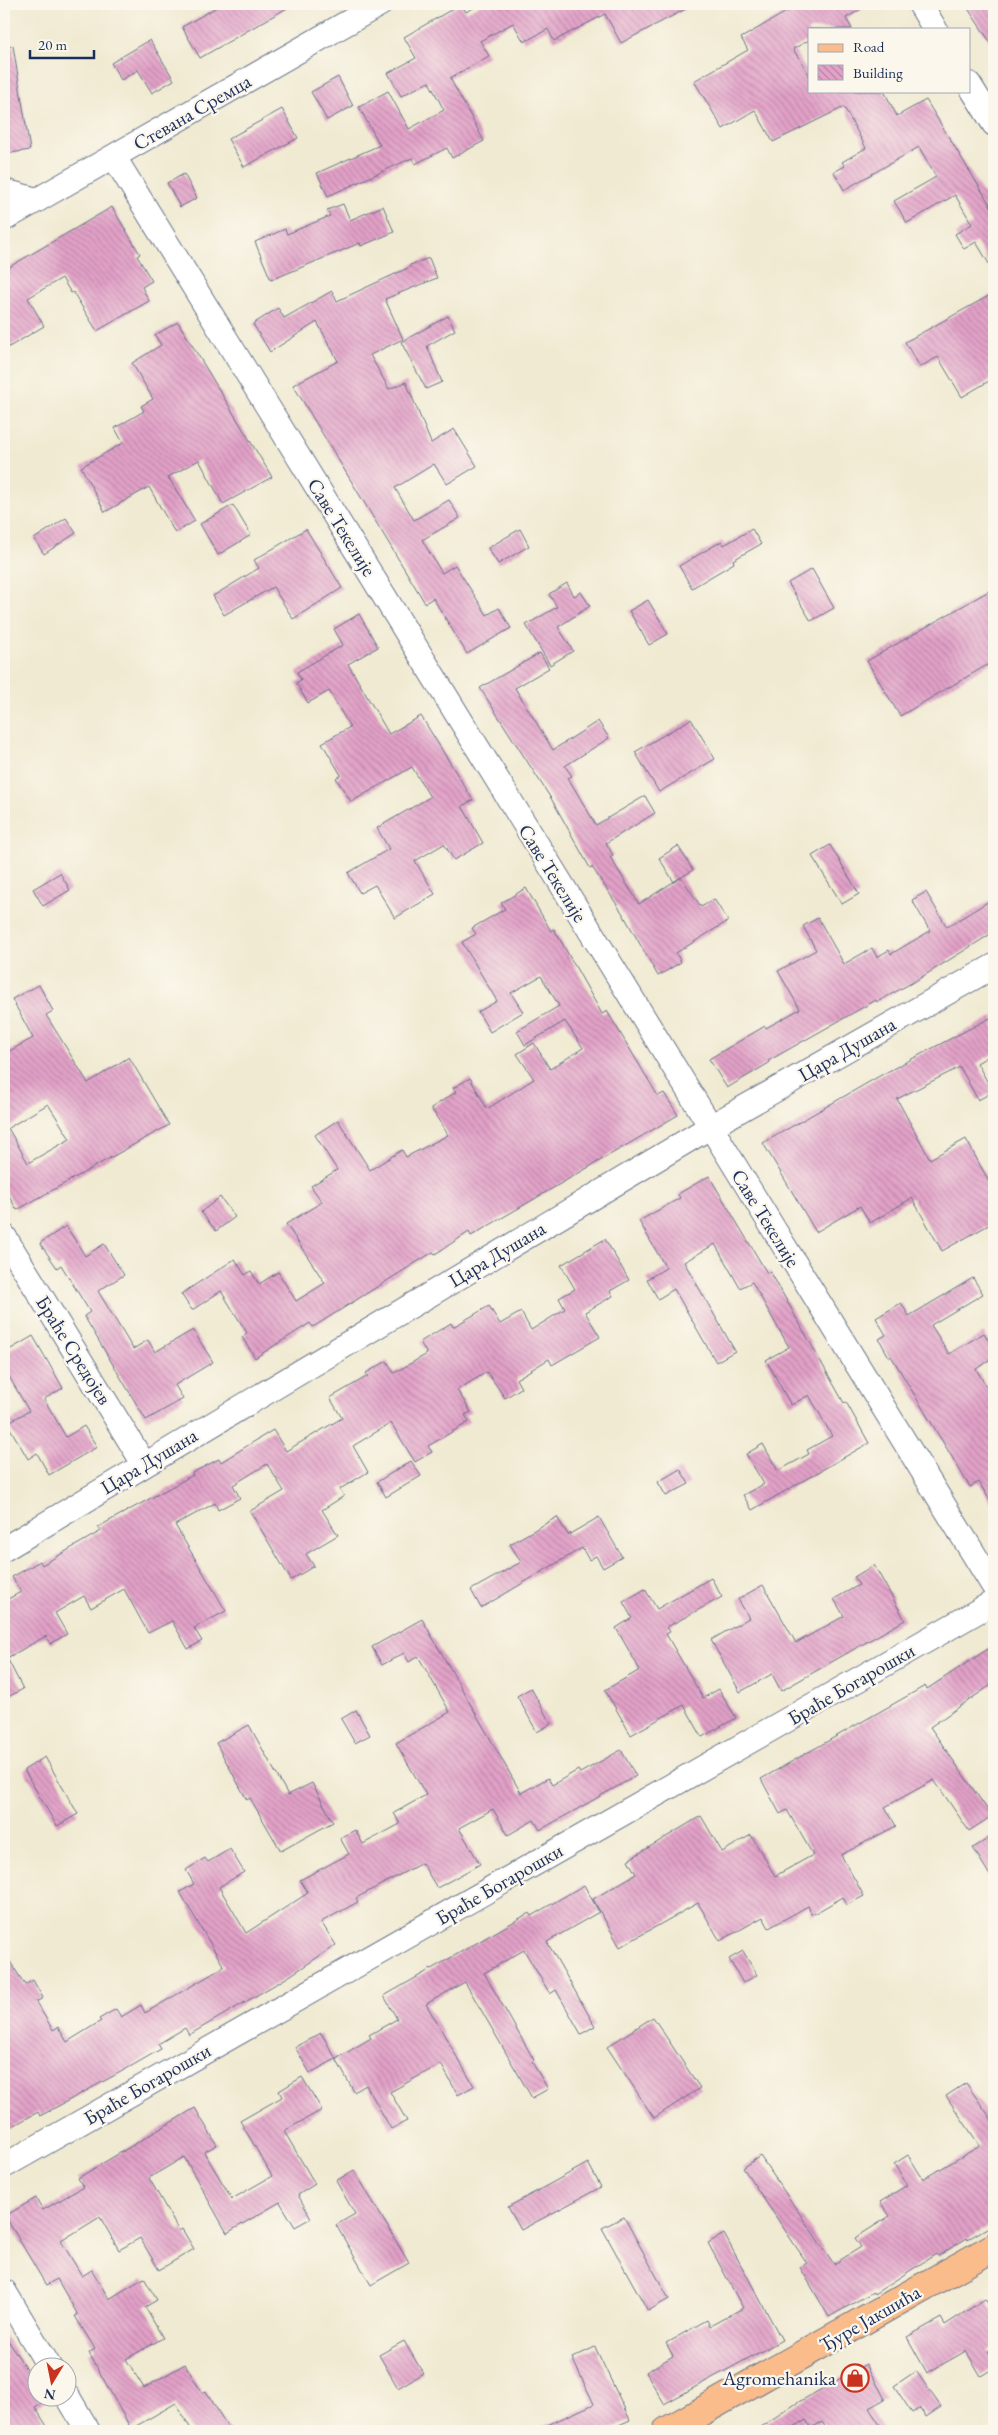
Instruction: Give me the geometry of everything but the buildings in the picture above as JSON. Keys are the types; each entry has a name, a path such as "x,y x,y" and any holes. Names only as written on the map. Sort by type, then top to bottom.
{"main road":[{"name":"Ђуре Јакшића","path":"667,2431 994,2247"}],"street":[{"name":"Стевана Сремца","path":"4,220 380,4"},
{"path":"920,4 935,28"},
{"path":"970,86 994,124"},
{"name":"Саве Текелије","path":"114,157 994,1587"},
{"path":"4,191 37,200"},
{"name":"Цара Душана","path":"4,1549 710,1127 994,966"},
{"name":"Браће Средојев","path":"4,1236 144,1464"},
{"name":"Браће Богарошки","path":"4,2166 994,1602"},
{"path":"4,2291 44,2358"},
{"path":"74,2408 88,2431"}],"place":[{"name":"Agromehanika","path":"855,2378"}]}
